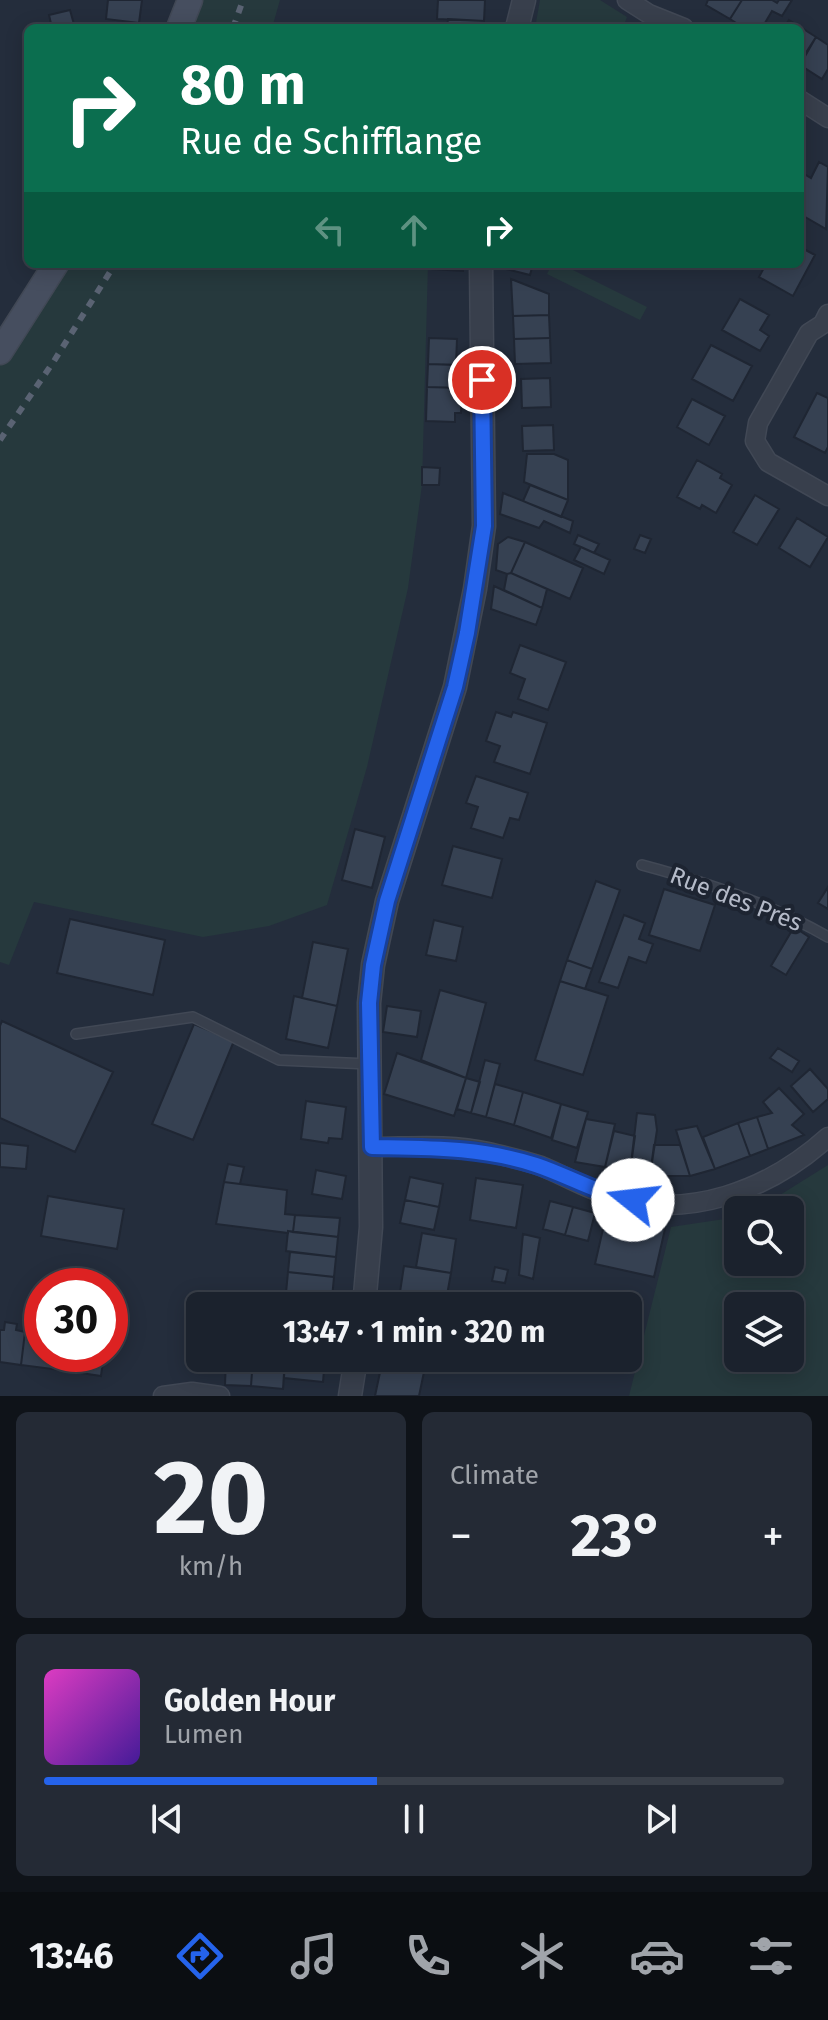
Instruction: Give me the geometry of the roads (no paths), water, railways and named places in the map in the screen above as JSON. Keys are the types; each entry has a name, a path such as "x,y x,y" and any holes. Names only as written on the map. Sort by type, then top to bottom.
{"main road":[{"path":"181,24 190,0"},
{"path":"0,352 53,268"}],"street":[{"path":"518,24 524,0"},
{"path":"627,0 649,14 674,24"},
{"path":"804,103 828,118"},
{"path":"365,1292 371,1227 369,1003 376,952 387,901 455,687 484,526 481,268"},
{"path":"828,314 823,324 809,333 758,423 755,441 768,462 828,496"},
{"path":"372,1147 483,1150 537,1165 610,1196 657,1205 702,1204 756,1186 807,1156 828,1137"},
{"path":"350,1396 354,1372"},
{"path":"163,1396 192,1392 220,1396"}],"lane":[{"name":"Rue des Prés","path":"642,865 747,899 806,924 828,937"},
{"path":"76,1034 193,1017 279,1060 369,1064"}],"railway":[{"path":"234,24 243,0"},
{"path":"0,440 112,268"}]}
